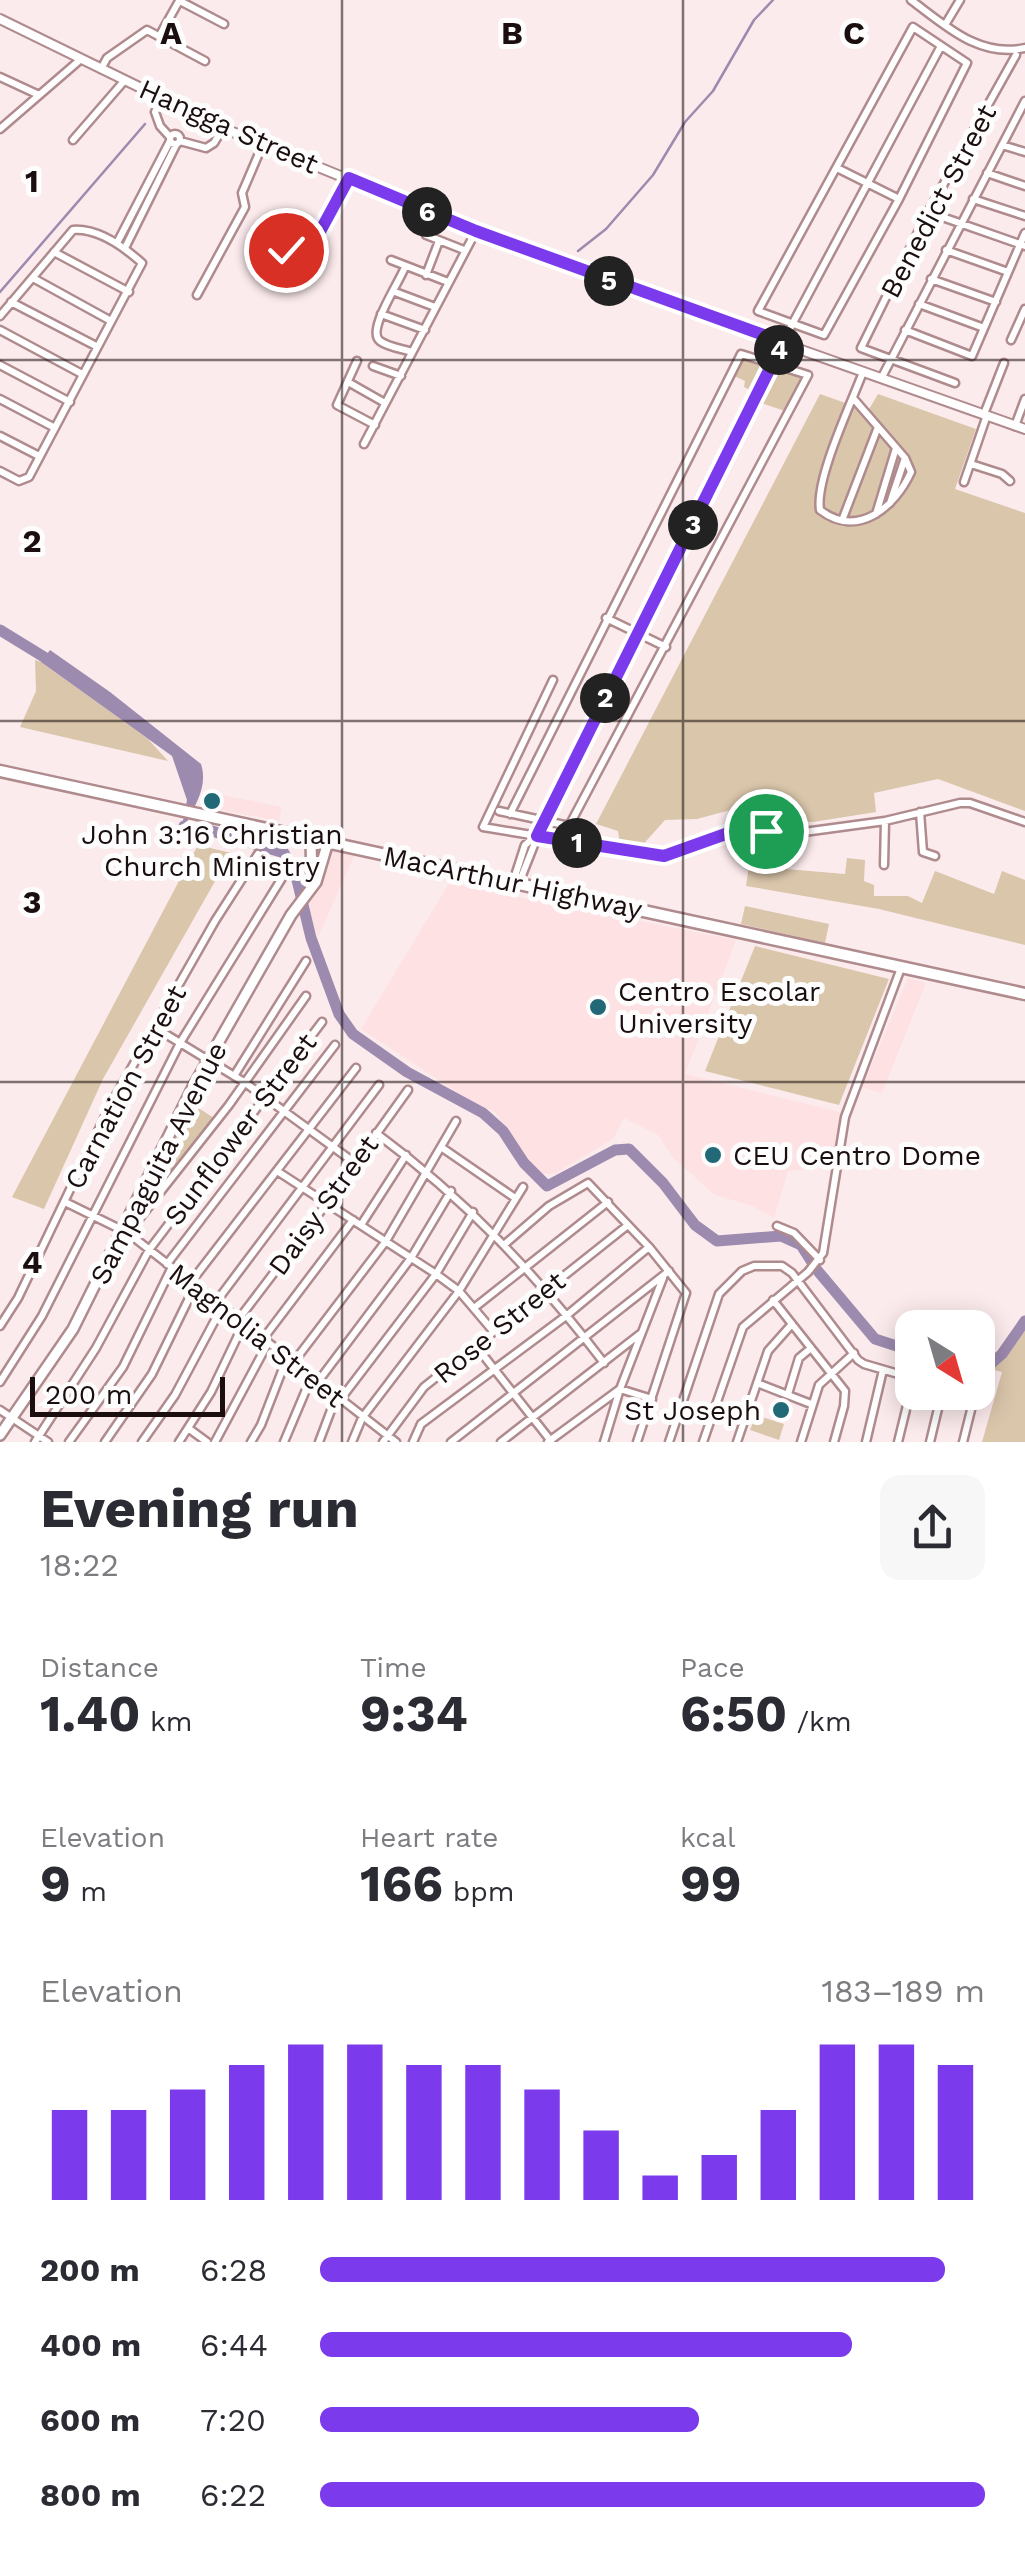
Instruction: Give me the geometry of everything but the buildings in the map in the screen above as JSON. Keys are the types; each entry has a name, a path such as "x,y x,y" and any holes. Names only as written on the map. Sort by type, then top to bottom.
{"highway":[{"name":"MacArthur Highway","path":"0,770 1025,994"}],"main road":[{"path":"311,839 311,890"},
{"name":"Sampaguita Avenue","path":"0,1435 73,1329 126,1231 164,1141 298,905 311,890 322,868 328,842"}],"street":[{"path":"160,35 180,0 224,24"},
{"path":"911,0 970,41 999,52 1025,48"},
{"path":"945,25 960,0"},
{"name":"Hangga Street","path":"0,19 223,128 476,231 1020,427"},
{"path":"913,27 941,46 967,63 899,199 824,334 758,312 913,27"},
{"path":"101,69 107,58 148,30 204,61"},
{"path":"516,882 528,842 537,836 792,322 941,46"},
{"name":"Benedict Street","path":"891,359 861,348 928,212 1016,55"},
{"path":"0,129 81,59"},
{"path":"0,77 39,95"},
{"path":"74,140 125,80"},
{"path":"165,101 155,112 156,117 174,141 210,147 223,128"},
{"path":"882,377 1025,101"},
{"path":"0,118 8,122"},
{"path":"121,245 174,141"},
{"path":"197,296 246,207 242,193 264,144"},
{"path":"1002,145 1025,152"},
{"path":"837,168 899,199"},
{"path":"986,173 1025,186"},
{"path":"286,250 301,255 310,250 349,178"},
{"path":"973,200 1025,216"},
{"path":"928,212 1023,245"},
{"path":"0,316 73,230 121,245 142,263 130,292 96,346 70,402 25,480 0,472"},
{"path":"364,444 476,231"},
{"path":"905,330 972,356 1025,233"},
{"path":"426,235 464,250"},
{"path":"426,275 440,241"},
{"path":"946,250 1008,272"},
{"path":"54,252 130,292"},
{"path":"391,260 448,282"},
{"path":"405,268 376,325 376,338 412,352"},
{"path":"32,278 112,321"},
{"path":"931,279 996,302"},
{"path":"395,292 436,307"},
{"path":"11,302 96,346"},
{"path":"919,304 984,328"},
{"path":"1012,340 1025,309"},
{"path":"381,314 425,330"},
{"path":"0,330 82,374"},
{"path":"499,811 510,814 544,820 569,826 808,375 741,354 510,814"},
{"path":"891,359 955,383"},
{"path":"357,360 337,405 375,424"},
{"path":"964,482 1004,363"},
{"path":"0,366 70,402"},
{"path":"373,366 400,376"},
{"path":"853,398 905,458 888,508 859,520 830,517 820,510 819,502 828,463 853,398 864,370"},
{"path":"348,382 385,404"},
{"path":"0,399 56,428"},
{"path":"1020,427 1025,399"},
{"path":"842,518 878,426"},
{"path":"0,436 39,457"},
{"path":"876,514 896,448"},
{"path":"971,464 1002,474 1010,481"},
{"path":"606,618 666,647"},
{"path":"553,680 482,824 664,856 734,831 804,832 970,803 1025,822"},
{"path":"920,812 923,852 935,856"},
{"path":"884,866 885,820"},
{"name":"Carnation Street","path":"0,1326 18,1298 112,1104 154,1027 258,854"},
{"path":"0,1382 42,1316 180,1043 282,878"},
{"path":"234,1076 306,960"},
{"path":"704,1442 740,1333 819,1260 846,1117 902,968"},
{"path":"126,1231 244,1082 306,996"},
{"name":"Sunflower Street","path":"37,1439 96,1348 149,1250 322,1022"},
{"path":"154,1027 244,1082 354,1163"},
{"path":"69,1442 123,1367 169,1266 334,1045"},
{"path":"106,1442 152,1374 193,1284 356,1068"},
{"path":"142,1442 175,1395 219,1305 302,1185 379,1085"},
{"name":"Daisy Street","path":"179,1442 211,1392 241,1322 408,1090"},
{"path":"250,1442 290,1361 386,1242 456,1122"},
{"path":"376,1133 428,1171 494,1232 604,1363"},
{"path":"441,1148 515,1198"},
{"path":"361,1226 406,1155"},
{"path":"277,1171 436,1274 459,1292 493,1331"},
{"path":"505,1244 549,1206 584,1184 593,1186 686,1294 636,1442"},
{"path":"352,1442 362,1418 459,1292 522,1187"},
{"path":"284,1442 314,1380 411,1258 450,1191"},
{"name":"Magnolia Street","path":"65,1202 126,1231 385,1438 396,1442"},
{"path":"474,1308 608,1202"},
{"path":"319,1442 338,1399 436,1274 473,1212"},
{"path":"188,1427 211,1442 265,1341 353,1220"},
{"name":"Rose Street","path":"385,1438 424,1387 628,1225"},
{"path":"777,1226 794,1233 819,1260"},
{"path":"414,1442 421,1424 566,1316 649,1247"},
{"path":"668,1442 719,1294 742,1271 754,1266 782,1266 864,1364 895,1375"},
{"path":"604,1442 640,1334 666,1274"},
{"path":"451,1442 666,1274"},
{"path":"772,1300 845,1391 834,1442"},
{"path":"737,1442 768,1351 792,1324"},
{"path":"501,1442 640,1334"},
{"path":"476,1346 550,1441 620,1389"},
{"path":"788,1394 799,1358 811,1348"},
{"path":"802,1442 819,1385 854,1354"},
{"path":"866,1442 883,1370"},
{"path":"757,1383 811,1404"},
{"path":"620,1389 652,1399"},
{"path":"0,1410 37,1439 48,1442"},
{"path":"898,1442 905,1410"},
{"path":"930,1442 938,1410"},
{"path":"963,1442 971,1410"}],"shaded area":[{"path":"745,357 768,364 754,392 734,376"},
{"path":"778,367 802,376 785,411 761,403"},
{"path":"820,394 868,411 878,394 976,429 955,489 1025,513 1025,811 938,779 874,793 876,812 813,822 770,820 753,804 697,819 665,820 639,849 620,845 618,831 596,824"},
{"path":"50,650 201,764 202,787 187,822 195,830 194,835 182,826 187,800 172,756 41,662"},
{"path":"35,660 148,739 168,761 20,727 36,691"},
{"path":"207,792 282,807 279,821 204,807"},
{"path":"198,845 231,853 103,1079 44,1209 12,1197"},
{"path":"332,850 355,854 318,937 306,901"},
{"path":"847,858 865,860 864,881 874,885 874,896 908,896 922,903 935,871 994,894 1002,871 1025,880 1025,945 879,909 746,886 749,866 845,874"},
{"name":"Centro Escolar University","path":"449,883 736,940 685,1074 840,1112 832,1167 788,1171 774,1218 750,1205 715,1195 673,1158 658,1135 624,1118 613,1139 554,1174 541,1174 529,1167 495,1112 469,1100 361,1029"},
{"path":"745,906 829,924 825,943 741,924"},
{"path":"755,946 889,979 839,1105 705,1071"},
{"path":"908,978 926,983 882,1093 862,1087"},
{"path":"189,1102 214,1118 163,1184 152,1180"},
{"path":"1025,1330 1025,1442 982,1442 991,1410 995,1410 1002,1372 995,1370 995,1363"},
{"path":"756,1415 784,1424 779,1440 750,1430"}],"waterway":[{"path":"578,251 606,229 653,175 685,122 713,91 754,20 773,0"},
{"path":"0,292 145,124"},
{"path":"0,630 57,665"},
{"path":"184,826 191,831 212,831 284,853 297,880 311,938 339,1014 353,1034 407,1072 483,1113 503,1131 524,1163 547,1186 615,1150 629,1149 663,1183 695,1225 717,1241 781,1236 801,1245 875,1339 895,1345"},
{"path":"995,1360 1025,1321"}],"place":[{"name":"John 3:16 Christian Church Ministry","path":"212,801"},
{"name":"Centro Escolar University","path":"598,1007"},
{"name":"CEU Centro Dome","path":"713,1155"},
{"name":"St Joseph","path":"781,1410"}],"route":[{"path":"286,250 301,255 310,250 349,178 476,231 783,342 537,836 664,856 734,831 766,831"}]}
